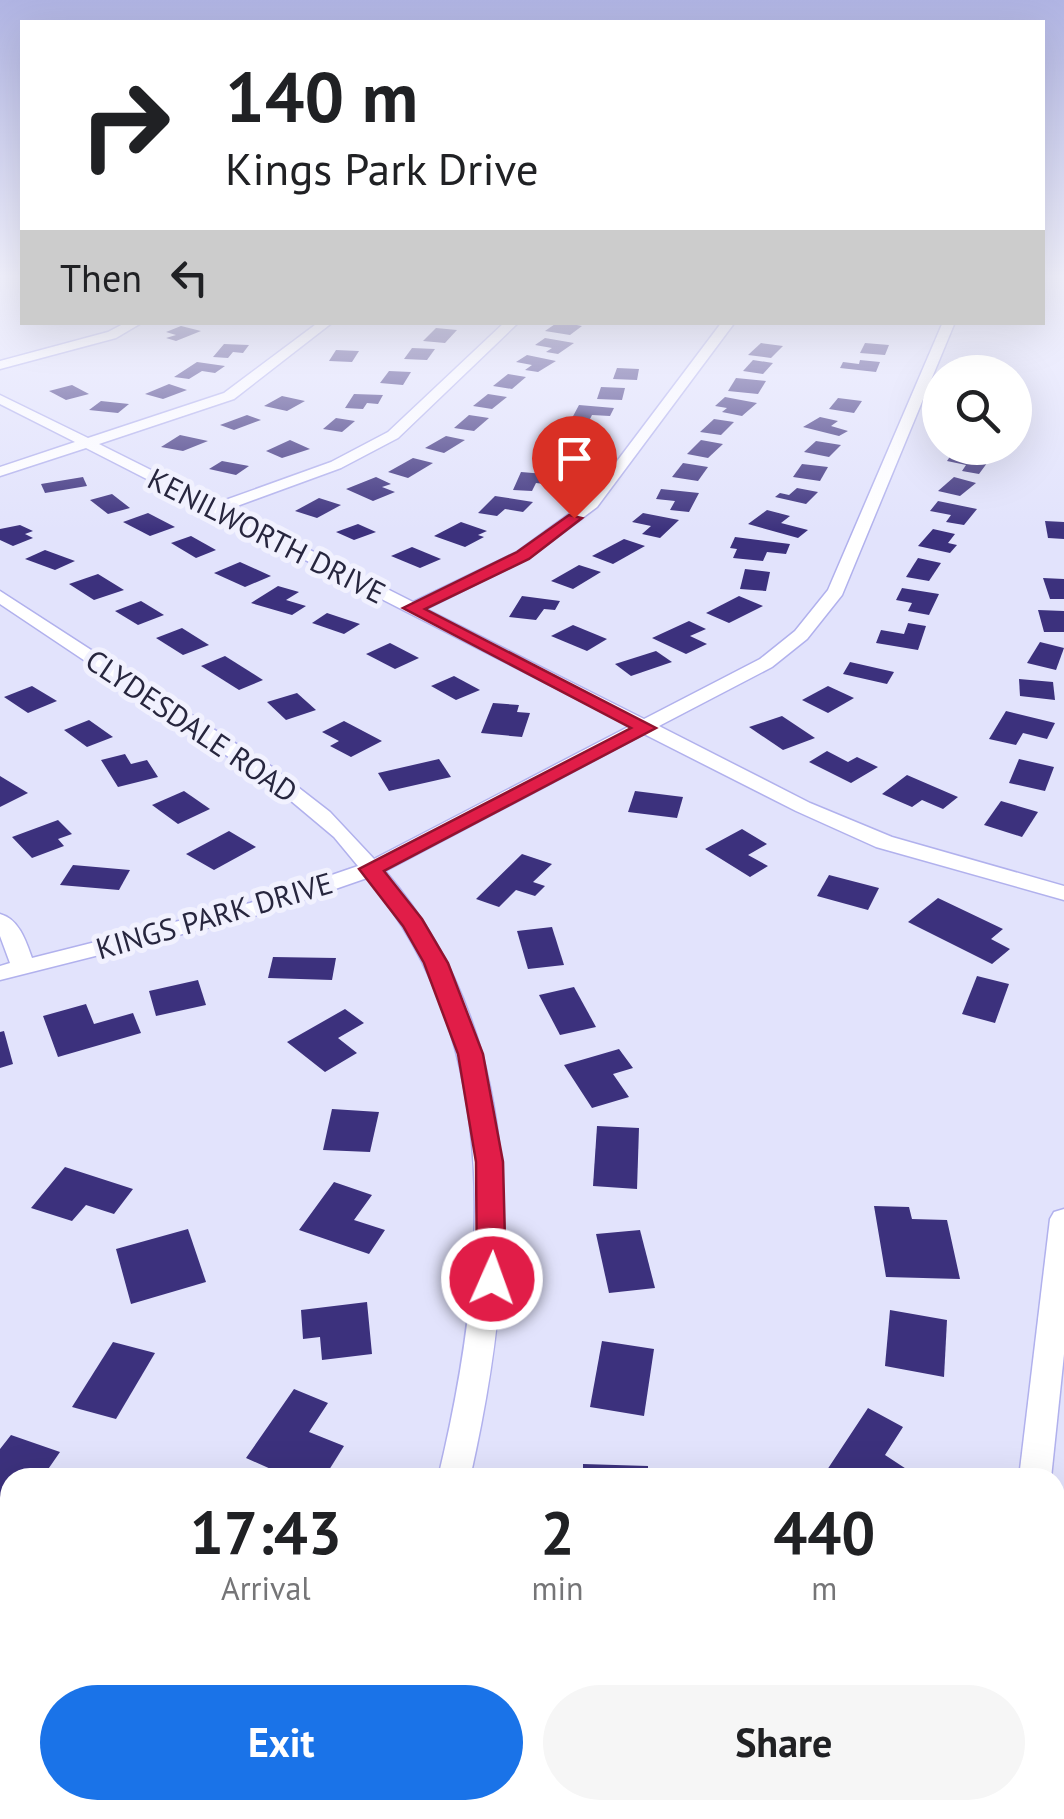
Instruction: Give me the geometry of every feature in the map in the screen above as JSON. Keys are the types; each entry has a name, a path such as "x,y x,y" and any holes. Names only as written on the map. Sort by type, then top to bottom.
{"street":[{"path":"0,472 228,396 275,361"},
{"path":"216,508 336,465 393,435 472,361"},
{"path":"412,608 523,555 592,504 700,361"},
{"name":"KINGS PARK DRIVE","path":"12,970 258,908 370,869 766,662 801,635 836,591 933,361"},
{"name":"KENILWORTH DRIVE","path":"0,399 846,826 934,858 1064,893"},
{"name":"CLYDESDALE ROAD","path":"0,596 264,770 338,831 414,924 436,963 470,1054 485,1123 493,1224 492,1279 474,1399 457,1468"},
{"name":"KENILWORTH DRIVE","path":"1030,882 1064,884"},
{"path":"0,920 14,938 12,970"},
{"path":"1036,1468 1064,1219"}],"building":[{"path":"556,361 538,372 525,370 532,365 516,362"},
{"path":"752,361 773,363 763,374 743,371"},
{"path":"860,361 880,362 876,372 840,368 843,362 859,364"},
{"path":"197,362 225,366 215,373 202,371 189,379 174,377"},
{"path":"617,368 639,369 637,380 613,379"},
{"path":"389,371 411,372 403,385 380,383"},
{"path":"508,374 526,377 512,389 493,386"},
{"path":"736,378 766,381 758,394 728,391"},
{"path":"169,384 187,390 163,399 145,394"},
{"path":"72,385 89,394 66,400 49,391"},
{"path":"601,387 625,388 622,400 597,399"},
{"path":"354,394 383,395 378,404 367,403 363,409 345,408"},
{"path":"488,394 507,397 492,409 473,406"},
{"path":"282,396 305,401 287,411 264,406"},
{"path":"725,397 757,403 742,416 722,412 727,408 715,406"},
{"path":"838,398 862,401 854,413 829,409"},
{"path":"101,401 129,404 118,413 89,410"},
{"path":"579,405 614,408 610,416 571,420"},
{"path":"247,415 261,420 234,430 220,425"},
{"path":"469,415 489,418 474,431 454,428"},
{"path":"820,417 838,421 831,426 848,431 839,436 803,427"},
{"path":"336,418 355,421 342,432 323,429"},
{"path":"714,419 734,422 721,435 700,432"},
{"path":"573,428 596,430 590,441 567,439"},
{"path":"180,435 208,441 183,451 161,447"},
{"path":"446,436 465,440 444,453 425,448"},
{"path":"290,440 310,449 282,458 266,451"},
{"path":"701,440 723,444 708,458 687,454"},
{"path":"816,441 841,445 829,457 804,452"},
{"path":"542,448 578,451 573,461 555,459 552,466 533,465"},
{"path":"413,458 433,463 408,478 388,472"},
{"path":"222,461 249,466 236,475 209,469"},
{"path":"683,463 708,467 698,481 672,477"},
{"path":"802,464 828,467 820,481 793,477"},
{"path":"966,465 986,465 979,474 962,471"},
{"path":"521,472 557,475 553,485 536,483 532,491 513,490"},
{"path":"83,477 87,486 45,493 41,484"},
{"path":"376,477 391,484 382,487 395,492 373,501 346,489"},
{"path":"954,477 976,483 960,496 938,491"},
{"path":"797,488 818,492 806,504 775,497 780,493 789,495"},
{"path":"661,489 699,493 689,512 670,510 675,501 656,499"},
{"path":"112,494 130,508 108,514 90,500"},
{"path":"495,496 533,502 523,512 505,509 497,516 478,513"},
{"path":"319,498 341,505 317,518 295,511"},
{"path":"938,501 977,509 964,525 946,522 951,515 930,511"},
{"path":"767,510 790,516 781,523 808,530 798,538 748,524"},
{"path":"148,513 175,527 150,536 123,522"},
{"path":"643,513 679,520 660,538 642,534 651,526 632,522"},
{"path":"1045,521 1064,522 1064,539 1048,538"},
{"path":"461,522 487,531 478,535 484,537 465,547 434,536"},
{"path":"358,524 376,532 354,540 336,532"},
{"path":"20,525 33,531 25,534 33,538 13,546 0,540 0,529"},
{"path":"933,529 955,534 948,543 957,545 950,553 918,546"},
{"path":"191,536 216,550 196,558 171,543"},
{"path":"735,537 790,544 786,554 767,552 763,561 733,558 737,549 730,548"},
{"path":"624,539 645,546 613,564 592,556"},
{"path":"412,547 441,559 420,568 391,556"},
{"path":"45,550 75,561 55,570 25,559"},
{"path":"918,558 941,563 929,581 906,577"},
{"path":"240,562 271,576 245,587 214,573"},
{"path":"579,565 601,572 573,589 551,581"},
{"path":"745,569 770,572 766,591 740,589"},
{"path":"98,574 124,590 94,600 69,584"},
{"path":"1043,578 1064,579 1064,599 1050,599"},
{"path":"278,586 299,592 286,600 306,606 292,615 251,603"},
{"path":"902,588 939,594 929,615 908,611 912,603 896,600"},
{"path":"522,596 560,601 555,610 544,609 536,620 509,617"},
{"path":"739,596 763,606 729,623 706,613"},
{"path":"141,601 164,615 138,625 115,611"},
{"path":"1038,610 1064,611 1064,632 1044,632"},
{"path":"327,613 360,624 344,634 312,623"},
{"path":"689,621 706,629 690,636 707,644 686,654 652,638"},
{"path":"908,623 926,626 918,650 876,643 881,630 904,634"},
{"path":"573,625 607,639 587,651 551,636"},
{"path":"182,628 209,645 183,655 156,638"},
{"path":"1040,642 1064,648 1056,670 1027,663"},
{"path":"390,643 419,658 395,669 366,654"},
{"path":"656,651 672,662 631,676 615,664"},
{"path":"225,656 263,680 239,690 201,666"},
{"path":"850,662 894,672 887,684 843,674"},
{"path":"454,676 480,690 456,700 431,686"},
{"path":"1019,679 1053,682 1055,700 1020,696"},
{"path":"32,686 57,701 28,713 4,697"},
{"path":"828,686 854,698 828,713 802,700"},
{"path":"297,693 316,710 286,720 267,702"},
{"path":"493,703 519,705 517,712 530,713 522,737 481,733"},
{"path":"1006,711 1055,723 1047,739 1023,733 1016,745 989,739"},
{"path":"782,716 815,738 783,750 749,727"},
{"path":"89,720 113,737 87,747 64,730"},
{"path":"344,721 382,741 351,757 330,746 339,741 322,732"},
{"path":"827,751 848,762 857,757 878,767 851,783 809,762"},
{"path":"125,754 131,764 147,760 158,777 118,787 101,760"},
{"path":"439,759 451,777 389,791 378,773"},
{"path":"1019,759 1054,767 1045,791 1009,783"},
{"path":"907,775 958,797 943,809 922,800 912,807 882,794"},
{"path":"0,776 28,793 0,807"},
{"path":"184,791 210,809 178,824 152,805"},
{"path":"635,791 683,797 677,818 628,812"},
{"path":"1001,801 1038,812 1022,837 984,825"},
{"path":"58,820 72,834 58,839 64,846 32,858 12,837"},
{"path":"742,829 767,844 748,855 768,866 750,877 705,849"},
{"path":"229,831 256,847 214,870 186,854"},
{"path":"522,854 552,864 533,882 545,886 535,896 516,890 499,907 476,899"},
{"path":"73,865 130,870 119,890 60,885"},
{"path":"829,875 879,888 868,910 817,896"},
{"path":"938,898 1003,929 991,939 1010,949 992,964 908,922"},
{"path":"552,927 564,965 528,969 517,931"},
{"path":"273,957 336,958 332,980 268,978"},
{"path":"977,976 1009,984 995,1023 962,1014"},
{"path":"198,980 206,1005 156,1016 149,991"},
{"path":"574,987 596,1027 560,1035 539,995"},
{"path":"86,1004 94,1024 133,1013 141,1033 58,1057 43,1016"},
{"path":"345,1009 364,1023 338,1038 357,1053 325,1072 287,1042"},
{"path":"4,1031 13,1064 0,1068 0,1032"},
{"path":"619,1049 633,1068 613,1074 629,1097 592,1108 564,1065"},
{"path":"332,1109 379,1112 370,1152 323,1150"},
{"path":"597,1126 639,1128 637,1189 593,1186"},
{"path":"65,1167 133,1189 114,1214 86,1205 72,1221 31,1208"},
{"path":"334,1182 372,1195 354,1220 385,1230 369,1254 299,1230"},
{"path":"874,1206 909,1207 912,1219 947,1220 960,1279 886,1277"},
{"path":"188,1229 206,1282 131,1304 116,1249"},
{"path":"640,1230 655,1288 609,1293 596,1234"},
{"path":"367,1302 372,1354 322,1360 320,1337 303,1339 301,1310"},
{"path":"890,1310 947,1320 944,1377 885,1366"},
{"path":"602,1341 654,1349 644,1416 590,1407"},
{"path":"113,1342 155,1353 116,1419 72,1407"},
{"path":"294,1389 328,1403 309,1432 344,1446 330,1468 268,1468 246,1458"},
{"path":"868,1408 903,1427 885,1455 905,1468 828,1468"},
{"path":"11,1435 60,1452 49,1468 0,1468 0,1449"},
{"path":"583,1464 648,1466 648,1468 583,1468"}],"route":[{"path":"492,1279 490,1162 470,1054 436,963 414,924 370,869 646,728 412,608 523,555 574,518"}]}
